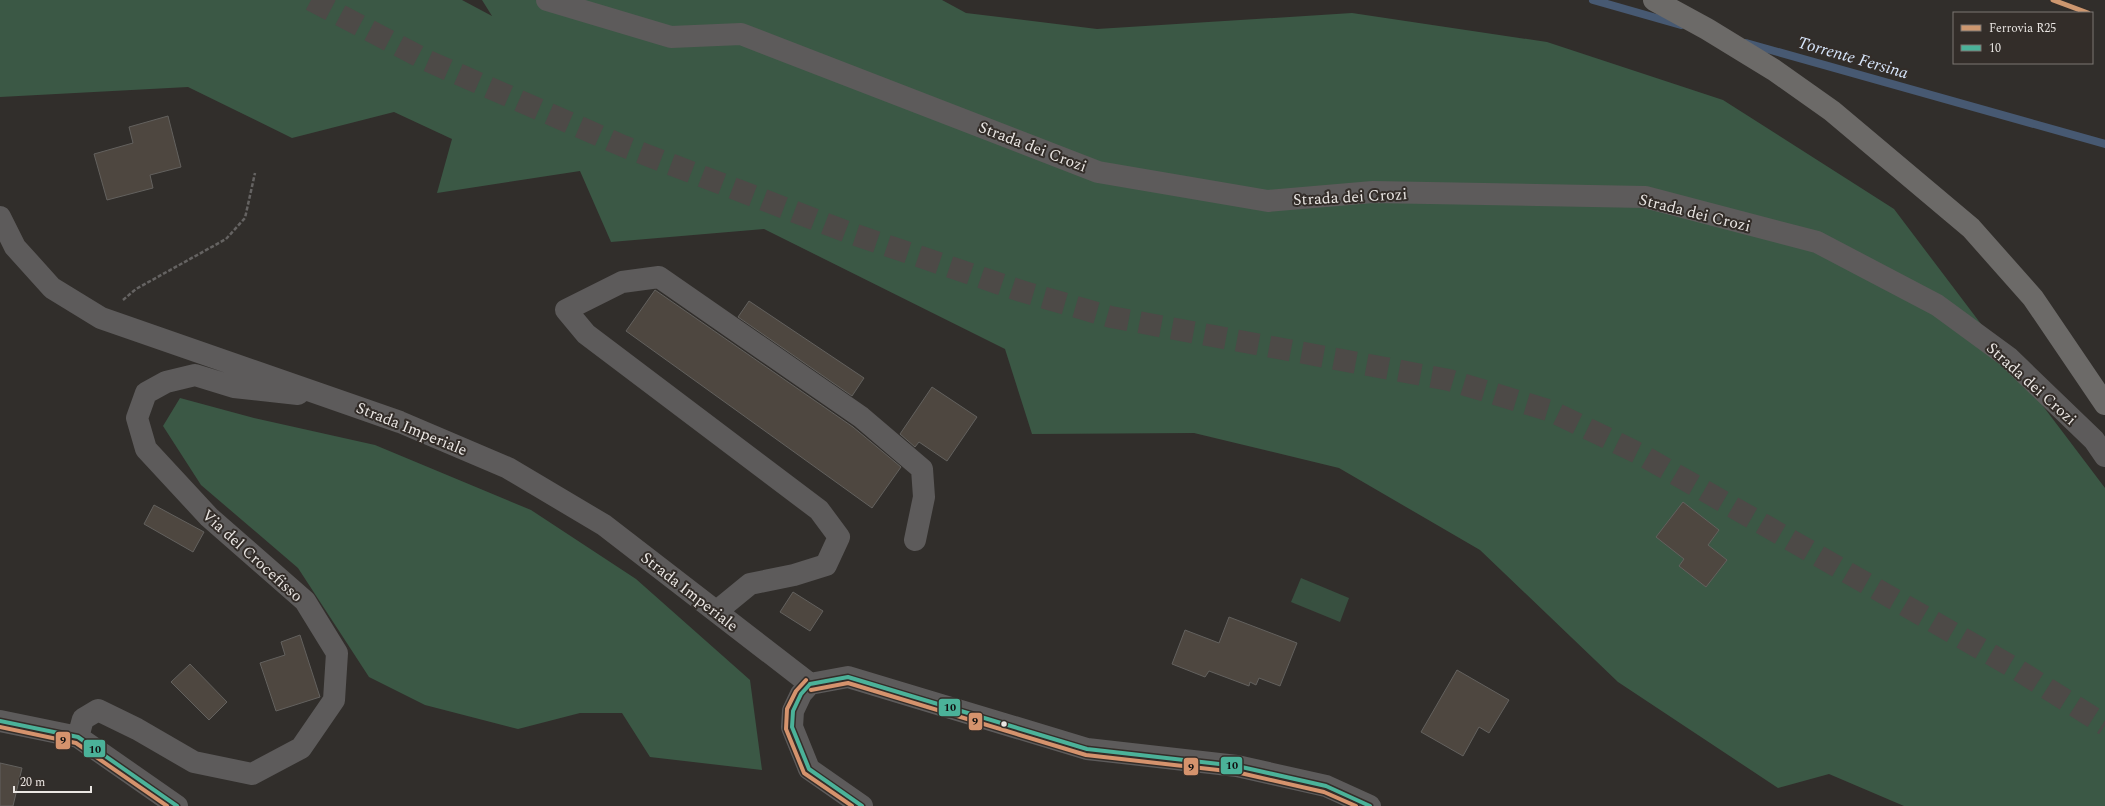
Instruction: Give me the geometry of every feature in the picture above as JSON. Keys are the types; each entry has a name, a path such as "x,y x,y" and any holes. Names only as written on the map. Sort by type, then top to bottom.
{"highway":[{"path":"1654,0 1714,33 1774,70 1832,111 1971,228 2033,298 2105,404"}],"street":[{"name":"Strada dei Crozi","path":"547,0 671,37 741,34 1098,172 1268,201 1373,192 1644,197 1817,242 1937,305 2008,357 2094,440 2105,456"},
{"name":"Strada Imperiale","path":"0,217 15,247 52,288 101,318 330,396 400,422 508,468 604,524 810,684"},
{"path":"716,612 750,584 794,575 826,565 839,537 819,510 586,334 566,310 622,282 659,278 861,417 922,469 924,497 915,540"},
{"name":"Via del Crocefisso","path":"78,737 83,719 98,710 138,728 194,762 252,774 301,748 334,700 337,653 305,601 209,517 146,449 137,418 146,393 166,382 195,375 234,387 263,391 330,396"},
{"path":"862,806 809,769 792,727 793,711 802,694 810,684 848,677 1087,749 1237,766 1326,786 1370,806"},
{"path":"0,721 78,737 177,806"}],"path":[{"path":"101,318 136,289 226,239 245,218 255,173"}],"green space":[{"path":"0,0 462,0 492,16 482,0 942,0 966,13 1097,29 1352,13 1547,42 1723,100 1894,209 2105,488 2105,806 1904,806 1829,774 1778,788 1618,682 1480,550 1339,468 1194,433 1032,434 1005,349 764,229 611,242 580,171 437,193 452,139 394,112 292,138 188,87 0,97"},
{"path":"180,398 254,418 375,445 531,510 636,579 750,680 762,770 650,757 622,713 580,713 518,729 425,705 369,677 298,568 201,485 163,426"},
{"path":"1301,578 1349,598 1340,622 1291,602"}],"building":[{"path":"168,116 181,167 150,175 153,188 107,200 94,154 133,143 129,127"},
{"path":"655,290 853,427 901,467 872,508 626,331"},
{"path":"749,301 864,378 852,396 738,317"},
{"path":"932,387 977,417 947,461 919,442 915,447 900,434"},
{"path":"1683,502 1719,530 1708,545 1727,560 1706,587 1679,566 1684,559 1656,537"},
{"path":"154,505 204,532 193,552 144,524"},
{"path":"793,592 823,611 810,631 780,612"},
{"path":"1229,617 1297,643 1280,686 1259,678 1256,685 1250,682 1249,686 1209,671 1205,677 1172,664 1185,630 1219,643"},
{"path":"300,635 320,697 276,711 260,663 285,655 281,642"},
{"path":"190,664 227,702 209,720 171,682"},
{"path":"1457,670 1509,700 1489,733 1479,727 1463,756 1421,732"},
{"path":"0,763 22,768 13,806 0,806"}],"waterway":[{"name":"Torrente Fersina","path":"1593,0 1681,25"},
{"name":"Torrente Fersina","path":"1746,43 2105,144"}],"tunnel":[{"path":"311,0 428,61 623,146 850,233 1021,291 1111,317 1449,380 1551,411 1640,454 2018,670 2105,725"}],"rail line":[{"name":"R25","path":"2053,0 2085,12"}],"transit line":[{"name":"10","path":"810,684 848,677 1087,749 1237,766 1326,786 1370,806"},
{"name":"9","path":"806,680 796,691 787,709 786,729 804,773 852,806"},
{"name":"9","path":"811,690 848,683 1086,755 1236,772 1324,792 1356,806"},
{"name":"10","path":"810,684 801,694 793,711 792,727 809,769 862,806"},
{"name":"10","path":"0,721 78,737 177,806"},
{"name":"9","path":"0,727 76,743 167,806"}]}
